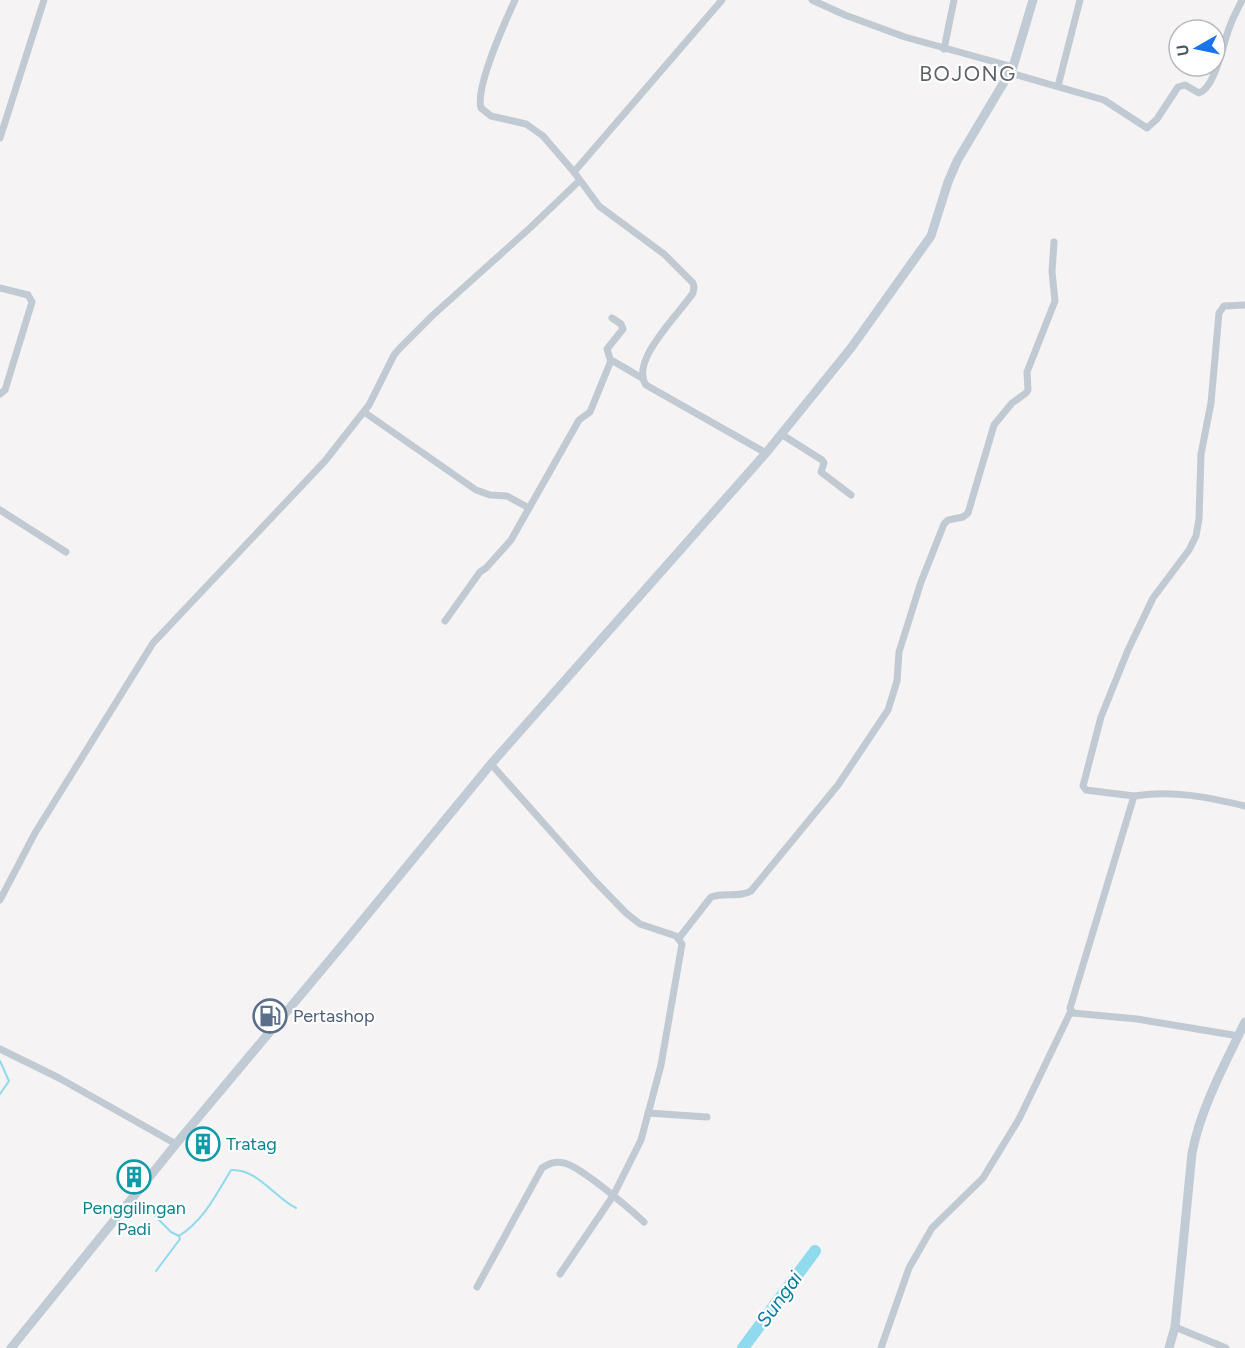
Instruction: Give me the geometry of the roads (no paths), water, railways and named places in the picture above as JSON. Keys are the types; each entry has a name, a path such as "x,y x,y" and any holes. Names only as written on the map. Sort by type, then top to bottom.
{"street":[{"path":"0,138 44,0"},
{"path":"515,0 487,70 479,98 480,105 487,114 526,124 536,130 574,172 599,206 664,254 694,286 691,297 679,310 649,354 642,378"},
{"path":"574,172 722,0"},
{"path":"812,0 895,33 1104,100 1143,127 1149,127 1165,108 1178,87 1185,85 1195,93 1201,93 1206,88 1221,57 1229,27 1242,0"},
{"path":"944,49 954,0"},
{"path":"11,1348 490,764 765,453 851,348 932,233 957,161 1012,70 1033,0"},
{"path":"1058,87 1080,0"},
{"path":"0,900 35,833 153,643 326,461 364,412 400,348 433,315 531,228 579,180"},
{"path":"679,938 711,897 745,894 751,891 838,785 888,710 897,681 899,652 921,582 942,530 948,520 963,517 968,513 994,425 1012,403 1028,390 1027,372 1055,301 1052,272 1054,242"},
{"path":"0,288 28,296 33,302 5,390 0,394"},
{"path":"1245,305 1224,306 1219,313 1211,403 1201,454 1199,519 1196,536 1189,550 1153,598 1132,641 1101,717 1083,786 1086,790 1134,796 1151,794 1203,796 1245,806"},
{"path":"446,621 480,572 511,541 579,420 590,412 611,362 607,349 622,329 621,324 612,318"},
{"path":"611,362 621,364 642,378 646,385 765,453"},
{"path":"364,412 476,490 490,495 507,495 529,508"},
{"path":"781,434 822,460 824,463 821,472 851,495"},
{"path":"0,510 66,552"},
{"path":"490,764 626,913 640,924 679,938 682,944 661,1065 640,1140 613,1196 560,1274"},
{"path":"881,1348 909,1268 932,1228 983,1178 1019,1119 1071,1011 1071,1004 1134,796"},
{"path":"1071,1011 1137,1019 1239,1036"},
{"path":"1169,1348 1175,1327 1195,1135 1245,1022"},
{"path":"0,1049 59,1078 176,1144"},
{"path":"648,1113 707,1117"},
{"path":"477,1287 542,1168 553,1161 567,1163 645,1222"},
{"path":"1175,1327 1226,1348"}],"waterway":[{"path":"0,1061 9,1081 0,1094"},
{"path":"134,1201 179,1236 202,1215 231,1170 249,1174 296,1208"},
{"path":"156,1271 180,1239 179,1236"},
{"name":"Sungai","path":"743,1348 815,1251"}],"place":[{"name":"Pertashop","path":"270,1016"},
{"name":"Tratag","path":"203,1144"},
{"name":"Penggilingan Padi","path":"134,1177"}],"district":[{"name":"BOJONG","path":"968,74"}]}
